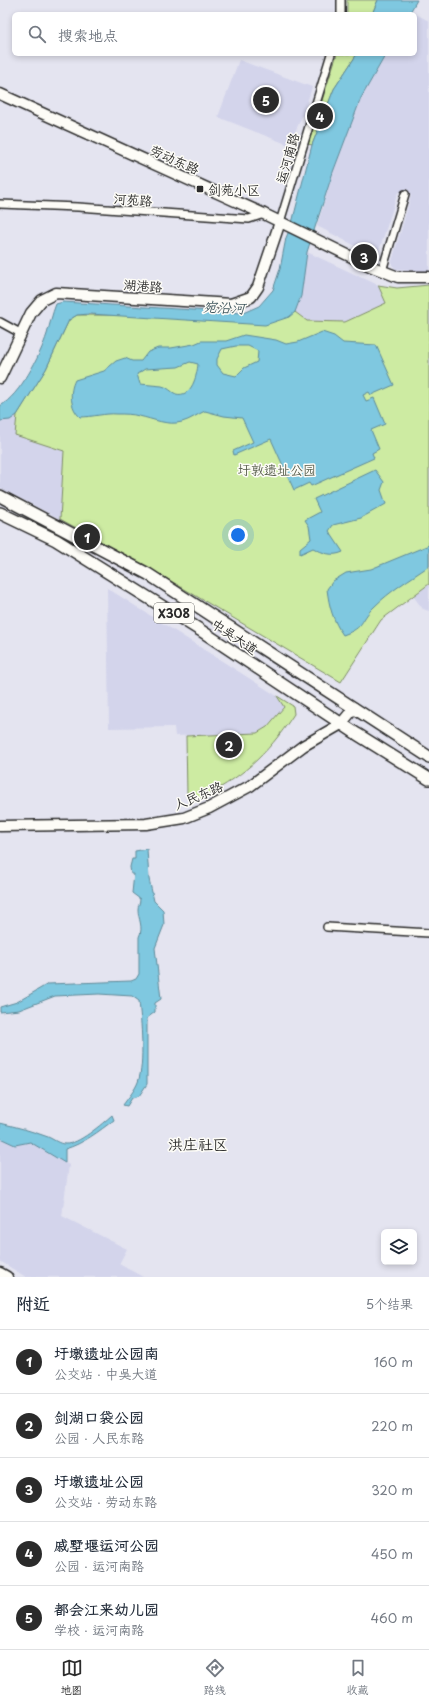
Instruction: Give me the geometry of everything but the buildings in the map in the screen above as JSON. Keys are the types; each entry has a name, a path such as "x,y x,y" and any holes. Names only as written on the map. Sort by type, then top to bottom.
{"main road":[{"name":"中吴大道","path":"0,496 148,574 429,757"},
{"name":"中吴大道","path":"0,513 63,544 200,630 341,724 429,779"}],"street":[{"path":"341,0 341,12"},
{"name":"运河南路","path":"284,224 330,56"},
{"name":"劳动东路","path":"0,94 314,237 382,271 398,277 429,277"},
{"path":"382,271 405,194"},
{"name":"河苑路","path":"0,204 76,207 249,219 264,214"},
{"name":"湖港路","path":"0,378 31,313 42,300 56,293 231,304 242,301 251,296 258,287 284,224"},
{"path":"0,322 22,334"},
{"name":"人民东路","path":"0,826 146,824 184,818 208,808 250,786 303,746 341,724 354,708"},
{"path":"327,927 429,933"},
{"path":"0,1273 7,1277"}],"shaded area":[{"path":"417,15 429,21 429,271 396,269 392,265 411,196 398,192 377,257 317,226 333,172 361,98 385,56 417,56"},
{"path":"239,60 312,87 304,112 289,145 218,117"},
{"path":"307,252 378,285 386,303 345,322 307,321 295,312 301,296"},
{"path":"17,415 16,435 64,451 60,519 0,488 0,421"},
{"path":"429,584 429,611 423,609 413,596"},
{"path":"107,588 277,696 284,707 267,727 257,733 175,736 174,727 109,728"},
{"path":"0,1138 15,1145 30,1142 69,1165 62,1216 127,1249 119,1264 143,1277 26,1277 0,1261"}],"green space":[{"path":"347,0 378,0 373,12 347,12"},
{"path":"336,56 356,56 334,89 312,145 308,144"},
{"name":"圩敦遗址公园","path":"378,285 397,288 429,285 429,584 381,620 341,682 149,568 60,519 64,451 15,435 17,415 46,369 69,320 77,315 265,316 282,297 295,312 307,321 345,322 386,303"},
{"path":"277,696 293,706 294,714 284,729 263,754 239,775 196,801 187,794 186,736 257,733 267,727 284,707"}],"water":[{"path":"378,0 417,0 410,12 373,12"},
{"path":"356,56 385,56 361,98 333,172 307,252 301,296 295,312 289,317 265,325 90,314 77,315 69,320 46,369 17,415 10,420 0,421 0,406 15,393 22,384 40,353 56,304 63,302 243,313 259,306 273,290 280,269 286,238 292,223 312,145 334,89"},
{"path":"322,332 334,336 343,343 376,345 394,385 371,395 369,392 363,395 366,401 374,398 385,424 371,430 379,449 372,453 374,458 311,486 309,483 294,490 271,439 234,455 233,451 253,442 242,418 224,416 205,411 188,420 177,423 160,422 128,414 108,414 80,417 72,405 71,395 75,380 104,371 116,361 125,358 132,361 141,361 148,352 158,348 171,348 194,344 201,341 226,341 244,335 276,340 286,344 298,342","holes":["236,346 248,346 258,351 257,362 244,368 236,376 223,373 217,365 217,359 222,349","190,362 198,364 193,385 186,393 176,394 168,388 140,384 137,374 145,369 178,367"]},
{"path":"375,470 384,482 381,490 386,504 361,518 333,525 329,531 343,552 331,554 324,553 313,548 300,554 300,548 311,539 309,526 305,520 320,512 314,499"},
{"path":"429,545 429,566 400,585 380,601 369,612 359,626 343,635 334,619 329,601 327,589 333,581 346,573 371,569"},
{"path":"147,849 149,879 154,901 163,910 164,925 155,948 161,999 155,1003 155,1012 147,1018 147,1084 139,1096 132,1098 127,1106 123,1105 137,1085 140,1074 142,1042 139,1001 132,996 99,994 55,996 19,1010 0,1012 0,1007 17,1002 48,984 131,981 136,979 139,974 139,937 141,926 138,906 140,899 132,893 134,874 131,874 130,867 132,859 135,859 135,851"},
{"path":"112,1115 114,1120 103,1128 84,1141 65,1149 65,1163 30,1142 15,1145 0,1138 0,1123 36,1133 61,1143 70,1143 83,1138"}],"place":[{"name":"都会江来幼儿园","path":"266,100"},
{"name":"戚墅堰运河公园","path":"320,116"},
{"name":"剑苑小区","path":"200,189"},
{"name":"圩墩遗址公园","path":"364,257"},
{"name":"圩墩遗址公园南","path":"87,537"},
{"name":"剑湖口袋公园","path":"229,745"}],"district":[{"name":"洪庄社区","path":"198,1143"}],"water label":[{"name":"宛沿河","path":"224,307"}]}
